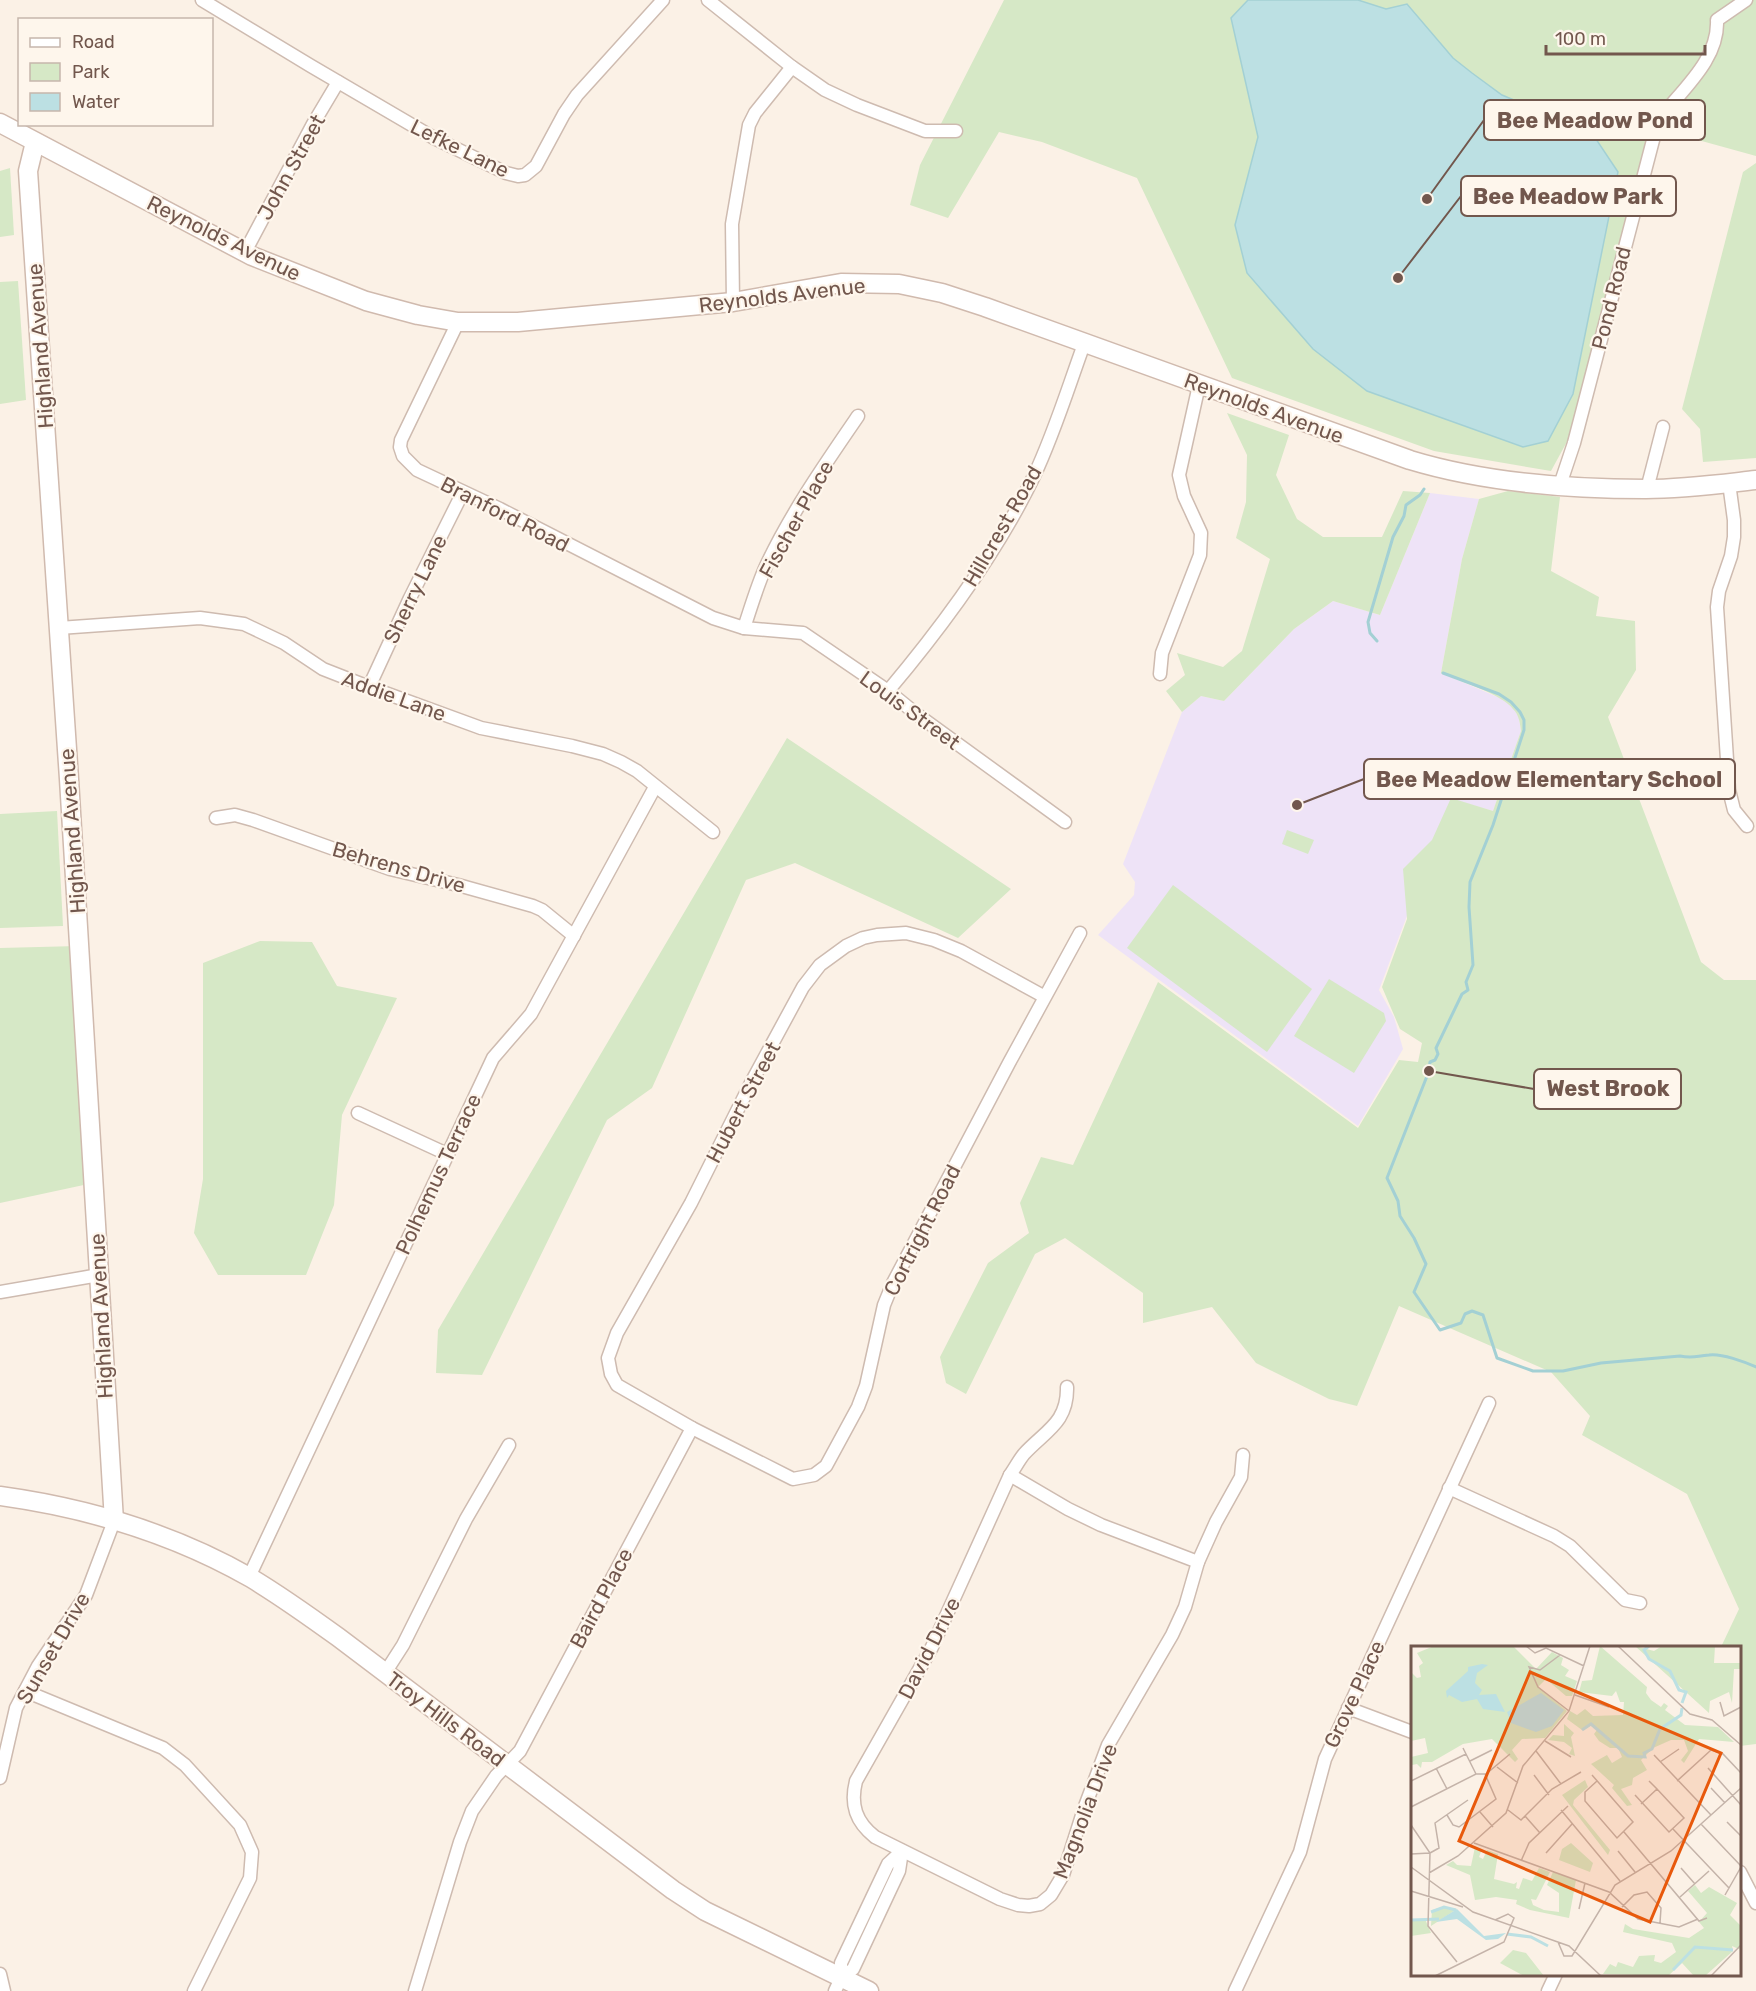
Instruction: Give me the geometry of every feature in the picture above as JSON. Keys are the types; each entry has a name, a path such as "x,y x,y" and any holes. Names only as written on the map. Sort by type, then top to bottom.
{"street":[{"name":"Lefke Lane","path":"202,0 434,138 506,173 518,176 525,175 536,166 577,95 663,0"},
{"path":"708,0 792,67 825,90 857,105 925,130 956,131"},
{"name":"Pond Road","path":"1560,486 1574,443 1653,134 1658,121 1707,58 1718,29 1718,20 1746,0"},
{"path":"733,302 732,224 749,125 755,113 792,67"},
{"name":"John Street","path":"245,252 338,82"},
{"name":"Reynolds Avenue","path":"0,123 245,252 366,301 418,315 458,322 518,322 733,302 812,286 841,283 899,284 956,297 1199,386 1438,469 1487,478 1560,486 1647,489 1756,480"},
{"name":"Highland Avenue","path":"35,142 28,171 59,628 114,1521"},
{"name":"Branford Road","path":"458,322 401,440 400,447 406,460 417,470 713,618 744,628"},
{"name":"Hillcrest Road","path":"888,691 910,666 978,571 1012,517 1034,476 1084,344"},
{"path":"1160,674 1162,653 1200,555 1201,533 1184,496 1179,475 1199,386"},
{"name":"Fischer Place","path":"744,628 766,567 798,507 824,464 858,416"},
{"path":"1647,489 1663,427"},
{"path":"1729,483 1734,537 1731,556 1719,591 1717,621 1729,790 1734,810 1747,826"},
{"name":"Sherry Lane","path":"369,687 463,492"},
{"name":"Addie Lane","path":"59,628 200,618 226,620 258,629 323,669 481,728 603,754 638,771 714,832"},
{"name":"Louis Street","path":"744,628 803,633 888,691 1065,822"},
{"name":"Polhemus Terrace","path":"249,1577 493,1058 531,1014 656,787"},
{"name":"Behrens Drive","path":"216,818 235,815 390,869 533,906 574,936"},
{"name":"Hubert Street","path":"692,1428 617,1385 608,1366 612,1344 691,1203 752,1081 803,987 820,965 846,946 863,938 906,933 934,940 961,951 1045,997"},
{"name":"Cortright Road","path":"692,1428 793,1479 814,1475 826,1466 858,1407 866,1386 884,1305 893,1282 1080,933"},
{"path":"358,1113 447,1154"},
{"path":"0,1292 99,1275"},
{"name":"David Drive","path":"949,1874 875,1837 861,1823 853,1803 856,1781 932,1647 1010,1475 1023,1455 1062,1414 1067,1401 1067,1387"},
{"name":"Grove Place","path":"1235,1991 1300,1852 1325,1759 1489,1403"},
{"name":"Baird Place","path":"415,1991 460,1842 472,1811 496,1776 520,1751 692,1428"},
{"path":"385,1673 403,1645 466,1519 509,1445"},
{"name":"Magnolia Drive","path":"949,1874 1000,1899 1018,1905 1041,1904 1051,1895 1063,1875 1108,1745 1172,1635 1185,1606 1198,1562 1216,1522 1241,1478 1243,1455"},
{"path":"1010,1475 1068,1509 1101,1525 1198,1562"},
{"path":"1449,1488 1554,1536 1570,1546 1625,1600 1640,1603"},
{"name":"Troy Hills Road","path":"0,1496 30,1500 136,1527 197,1551 249,1577 338,1636 646,1871 705,1911 838,1984 869,1991"},
{"name":"Sunset Drive","path":"0,1778 16,1708 38,1666 86,1595 114,1521"},
{"path":"25,1691 163,1748 185,1765 240,1826 252,1852 250,1878 194,1991"},
{"path":"1348,1708 1411,1731"},
{"path":"838,1984 840,1964 883,1874 888,1864 902,1851"},
{"path":"1741,1874 1756,1903"},
{"path":"0,1974 4,1991"},
{"path":"1548,1991 1555,1976"}],"shaded area":[{"path":"1430,493 1479,499 1462,559 1441,673 1500,698 1513,707 1519,718 1521,731 1493,811 1451,799 1379,990 1394,1017 1403,1049 1358,1126 1098,935 1134,895 1135,882 1123,864 1182,712 1201,696 1224,701 1294,629 1333,601 1380,615"}],"green space":[{"path":"1004,0 1756,0 1756,156 1651,127 1569,438 1551,471 1434,451 1232,378 1137,178 1042,142 999,132 948,218 910,205 920,165"},
{"path":"1756,163 1756,458 1703,462 1700,429 1682,409 1743,172"},
{"path":"10,168 14,235 0,237 0,171"},
{"path":"18,281 26,400 0,404 0,282"},
{"path":"1227,413 1289,435 1276,475 1297,519 1323,537 1382,537 1403,491 1430,493 1380,615 1333,601 1294,629 1224,701 1201,696 1182,712 1166,691 1185,675 1177,653 1223,667 1242,651 1270,559 1236,538 1246,502 1247,455"},
{"path":"1508,491 1560,497 1551,571 1599,597 1596,616 1635,621 1636,670 1608,717 1701,962 1724,980 1756,980 1756,1744 1741,1746 1741,1646 1721,1646 1739,1609 1687,1494 1582,1435 1590,1416 1551,1372 1399,1306 1357,1406 1329,1399 1256,1363 1212,1307 1143,1323 1143,1293 1065,1238 1035,1254 966,1394 946,1383 940,1357 988,1263 1029,1233 1020,1203 1041,1157 1073,1165 1158,982 1358,1128 1399,1060 1418,1062 1422,1043 1400,1029 1382,987 1407,919 1403,869 1432,840 1451,798 1493,811 1521,731 1517,714 1500,698 1441,673 1462,559 1479,499"},
{"path":"787,738 1011,889 958,938 795,863 746,880 652,1088 607,1120 482,1375 436,1373 438,1330"},
{"path":"57,811 63,926 0,928 0,814"},
{"path":"1287,830 1314,840 1308,854 1282,844"},
{"path":"1173,885 1312,989 1267,1052 1127,948"},
{"path":"260,941 312,942 337,986 397,998 342,1115 334,1205 306,1275 218,1275 194,1233 203,1179 203,963"},
{"path":"78,946 93,1183 0,1203 0,948"},
{"path":"1329,979 1384,1013 1386,1021 1354,1073 1294,1036"}],"water":[{"path":"1248,0 1358,0 1386,9 1407,4 1453,58 1502,95 1592,133 1618,172 1573,394 1548,441 1523,447 1367,391 1313,349 1247,273 1235,225 1258,137 1231,18"}],"waterway":[{"path":"1377,641 1370,633 1368,622 1393,537 1404,516 1406,505 1420,495 1424,489"},
{"path":"1443,673 1499,694 1511,702 1524,720 1524,730 1493,825 1470,882 1469,907 1473,965 1466,982 1468,990 1462,994 1436,1048 1438,1054 1435,1060 1430,1062 1429,1071 1387,1178 1398,1201 1400,1216 1414,1238 1426,1264 1414,1292 1440,1330 1461,1323 1465,1314 1472,1311 1483,1315 1497,1358 1533,1371 1563,1371 1601,1363 1714,1355 1733,1358 1756,1367"}],"place":[{"name":"Bee Meadow Pond","path":"1427,199"},
{"name":"Bee Meadow Park","path":"1398,278"},
{"name":"Bee Meadow Elementary School","path":"1297,805"},
{"name":"West Brook","path":"1429,1071"}]}
